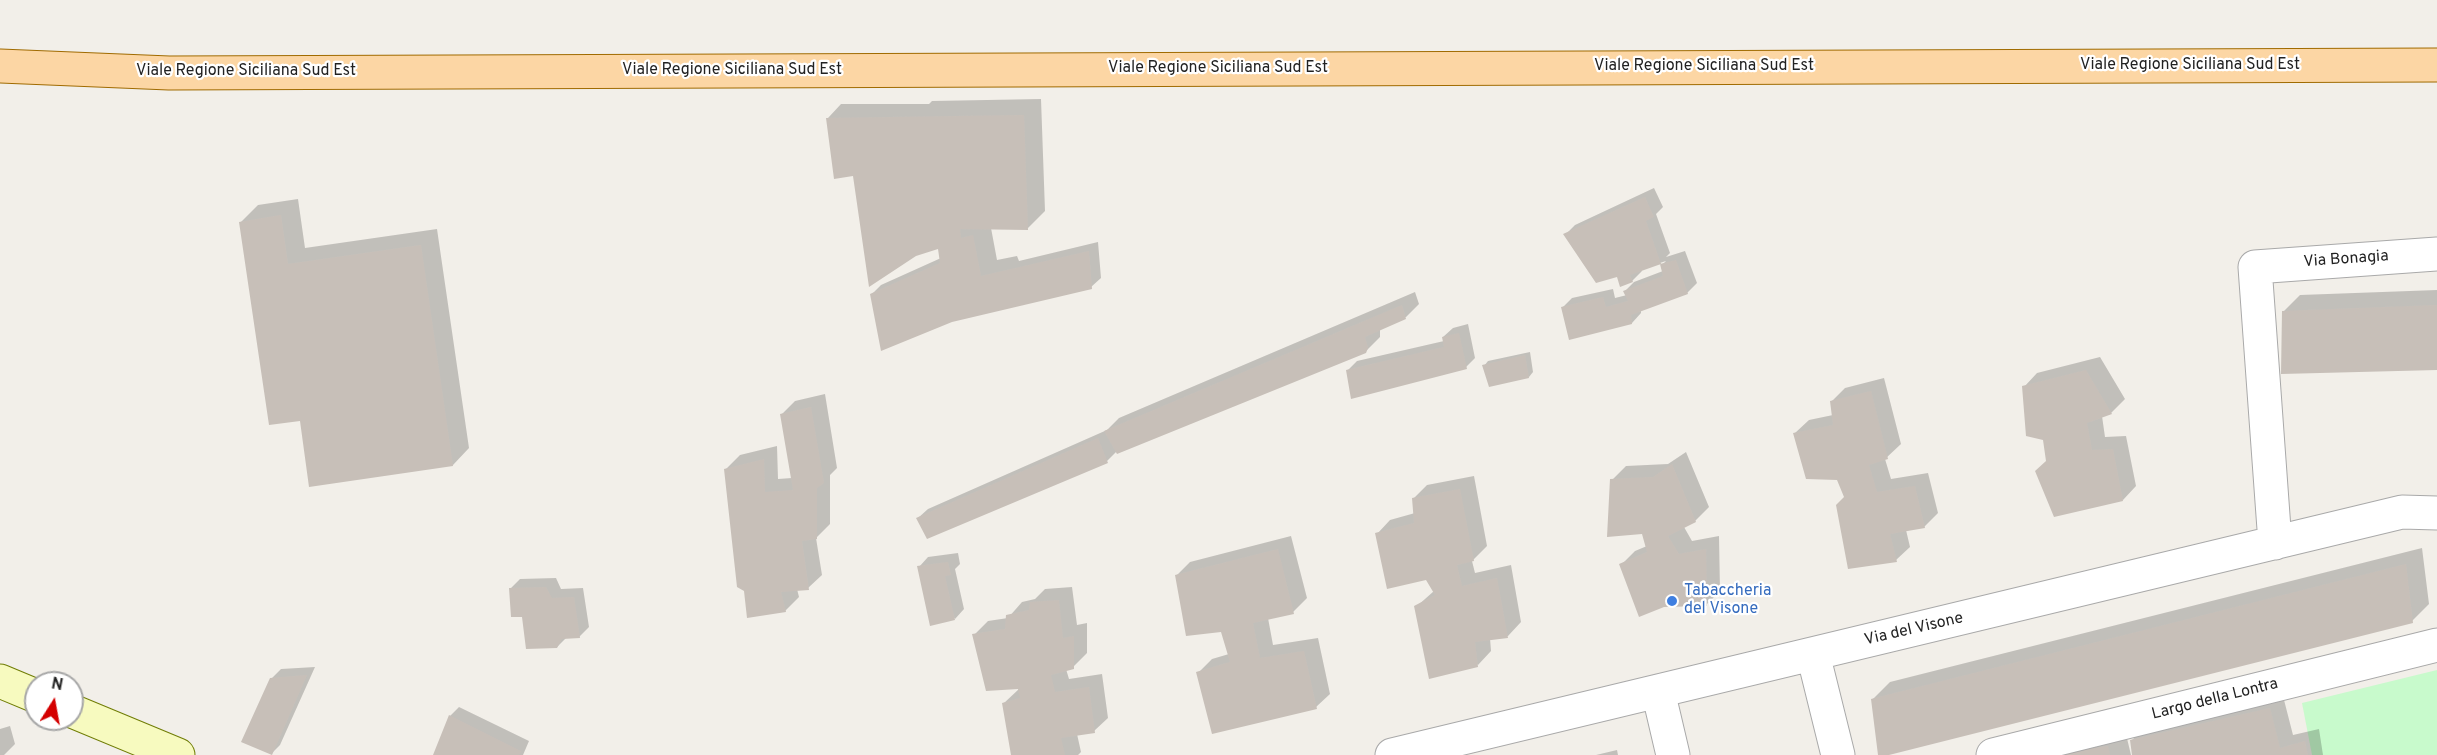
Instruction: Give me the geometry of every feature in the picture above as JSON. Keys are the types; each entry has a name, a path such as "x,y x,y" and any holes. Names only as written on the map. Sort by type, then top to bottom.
{"main road":[{"name":"Viale Regione Siciliana Sud Est","path":"0,66 169,73 2437,65"}],"street":[{"name":"Via Bonagia","path":"2275,543 2255,267 2437,254"},
{"name":"Via del Visone","path":"1392,755 2402,512 2437,513"},
{"name":"Largo della Lontra","path":"2002,754 2437,645"},
{"path":"1813,654 1838,755"},
{"path":"0,681 24,691"},
{"path":"1658,691 1673,755"},
{"path":"84,716 178,755"}],"green space":[{"path":"2437,670 2437,755 2312,755 2302,703"}],"building":[{"path":"1024,115 1028,230 960,229 961,238 973,235 981,276 1089,251 1092,289 952,322 881,351 870,294 940,263 938,249 916,256 869,287 853,176 834,179 826,118"},
{"path":"1645,197 1654,217 1646,221 1661,264 1630,275 1633,282 1620,287 1617,277 1596,283 1563,234"},
{"path":"281,215 288,264 421,245 453,466 309,487 300,421 269,425 239,222"},
{"path":"1676,260 1688,294 1631,315 1632,324 1569,340 1561,307 1603,297 1606,307 1628,301 1623,291 1663,276 1660,264"},
{"path":"1402,305 1406,319 1365,337 1368,348 1366,353 1117,454 1104,431"},
{"path":"2437,305 2437,370 2281,374 2282,311"},
{"path":"1459,333 1467,369 1351,399 1346,370 1444,347 1442,337"},
{"path":"1525,355 1529,378 1489,387 1482,365"},
{"path":"2086,370 2112,414 2087,423 2092,450 2113,449 2123,501 2054,517 2035,471 2046,461 2043,440 2026,436 2022,386"},
{"path":"1871,391 1888,459 1869,465 1877,492 1915,486 1925,528 1890,534 1897,562 1848,569 1836,505 1844,497 1837,480 1806,479 1793,433 1833,425 1830,401"},
{"path":"811,407 824,483 817,488 817,539 802,541 809,590 781,592 786,612 747,618 744,591 737,587 724,469 764,459 765,492 793,490 780,414"},
{"path":"1098,438 1108,463 927,539 916,518"},
{"path":"1672,464 1696,522 1668,536 1679,554 1706,549 1707,606 1664,607 1639,617 1619,564 1647,552 1642,534 1607,537 1610,479 1653,477"},
{"path":"1460,489 1474,561 1457,565 1462,586 1497,578 1508,638 1475,642 1478,667 1429,679 1414,606 1435,595 1426,580 1387,589 1375,533 1414,523 1412,498"},
{"path":"1278,549 1294,614 1253,623 1260,658 1304,651 1317,709 1212,734 1196,672 1230,662 1221,632 1186,636 1175,575"},
{"path":"948,562 951,575 945,576 955,620 930,626 917,566"},
{"path":"2406,564 2413,623 1889,755 1878,755 1871,699"},
{"path":"546,587 552,598 574,597 580,638 562,639 557,648 526,649 522,617 511,617 509,588"},
{"path":"1059,600 1063,638 1074,636 1074,669 1051,675 1055,692 1089,687 1095,733 1061,738 1065,755 1011,755 1002,703 1020,698 1018,689 986,691 972,634 1005,629 1006,615 1029,610 1030,602"},
{"path":"307,675 272,755 241,742 270,678"},
{"path":"2270,708 2280,748 2305,741 2308,755 2132,755 2130,740"},
{"path":"449,715 521,751 519,755 433,755"},
{"path":"2108,746 2110,755 2055,754"}],"place":[{"name":"Tabaccheria del Visone","path":"1672,601"}]}
